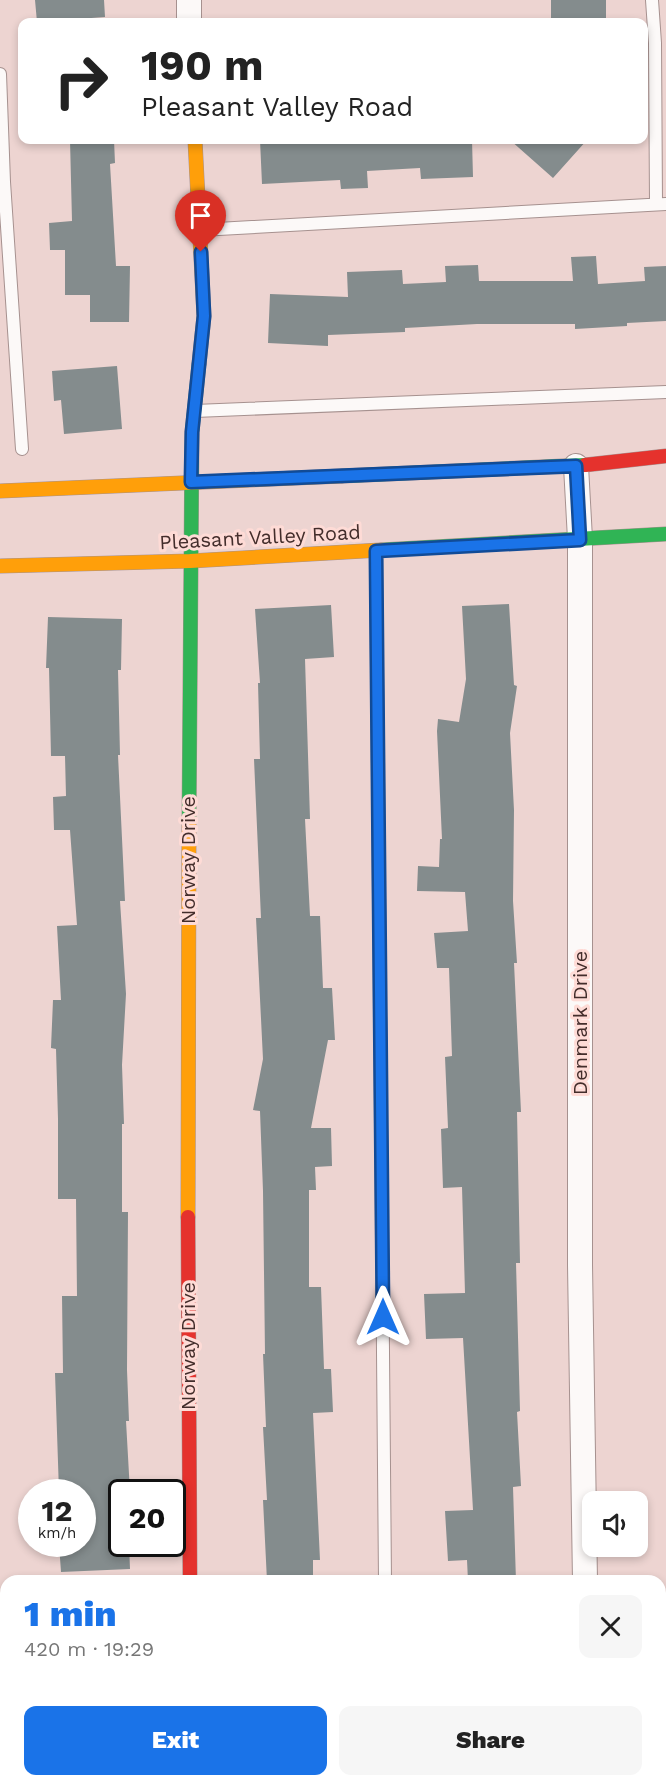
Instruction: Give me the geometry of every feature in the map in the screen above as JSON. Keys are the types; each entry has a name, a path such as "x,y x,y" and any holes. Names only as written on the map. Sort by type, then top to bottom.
{"street":[{"path":"189,0 189,18"},
{"name":"Norway Drive","path":"190,1575 187,1088 190,561 194,411 204,316 195,144"},
{"path":"0,491 576,466 666,456"},
{"name":"Denmark Drive","path":"576,466 580,540 580,1265 585,1575"},
{"name":"Pleasant Valley Road","path":"0,566 190,561 666,534"}],"lane":[{"path":"200,230 661,204 652,0"},
{"path":"0,74 22,449"},
{"path":"194,411 666,392"},
{"path":"376,551 385,1575"}],"building":[{"path":"35,0 104,0 105,17 37,18"},
{"path":"551,0 606,0 606,18 551,18"},
{"path":"70,144 114,144 115,163 110,164 116,266 130,266 129,322 90,322 90,295 65,295 65,250 50,250 49,223 72,221"},
{"path":"260,144 472,144 473,177 421,179 420,168 367,171 368,188 341,189 340,180 262,184"},
{"path":"515,144 583,144 553,178"},
{"path":"596,256 598,284 645,281 644,267 666,266 666,321 575,329 575,324 477,324 405,328 405,332 328,335 328,346 268,343 270,294 348,297 347,272 402,270 403,284 446,282 445,266 478,265 479,281 573,281 571,257"},
{"path":"117,366 122,429 64,434 61,400 54,401 52,371"},
{"path":"509,604 514,685 517,686 510,733 514,810 513,901 517,963 514,963 521,1112 517,1112 520,1263 516,1263 520,1411 517,1412 521,1486 513,1487 516,1575 468,1575 467,1560 448,1561 445,1511 473,1510 463,1338 426,1339 424,1294 465,1293 462,1187 443,1188 441,1129 448,1128 445,1057 452,1056 449,968 437,968 434,933 468,931 465,892 417,891 418,866 439,867 440,839 442,839 438,719 459,722 466,679 462,606"},
{"path":"331,605 334,657 305,659 310,819 305,819 310,916 320,916 323,988 332,988 335,1040 328,1040 311,1128 331,1128 332,1166 315,1167 316,1190 309,1190 309,1287 321,1287 324,1369 331,1369 333,1412 313,1413 320,1560 313,1560 313,1575 267,1575 263,1500 267,1500 263,1427 266,1427 263,1354 265,1354 263,1191 260,1111 253,1110 263,1059 256,918 261,918 254,759 260,759 258,683 260,683 255,609"},
{"path":"48,617 122,619 121,670 118,670 120,755 118,755 125,901 120,901 126,994 122,1065 124,1124 122,1124 122,1212 128,1212 129,1421 126,1421 129,1479 108,1479 108,1557 130,1557 130,1569 61,1572 60,1557 96,1557 96,1479 59,1479 55,1373 63,1373 62,1296 77,1296 76,1199 58,1199 56,1049 51,1048 53,1000 61,1000 57,926 77,925 70,830 54,830 53,797 66,796 65,756 51,756 49,668 46,668"}],"traffic: fast":[{"path":"189,822 192,432 199,364"},
{"path":"342,476 585,465"},
{"path":"381,550 666,534"}],"traffic: slow":[{"path":"195,144 204,316 199,364"},
{"path":"0,491 342,476"},
{"path":"0,566 190,561 381,550"},
{"path":"188,1217 189,822"}],"traffic: jam":[{"path":"585,465 666,456"},
{"path":"188,1217 190,1575"}],"route":[{"path":"201,252 204,316 192,432 191,482 576,466 580,540 376,551 383,1317"}]}
